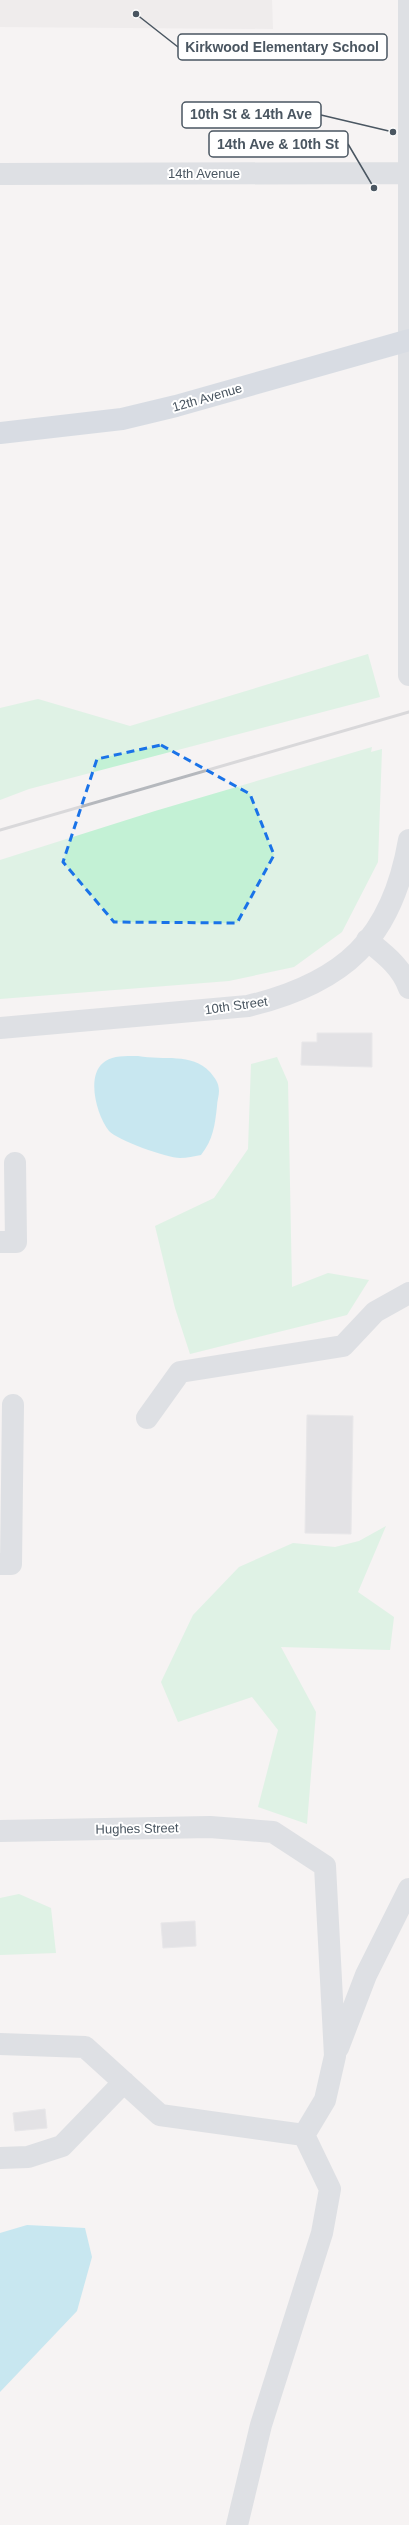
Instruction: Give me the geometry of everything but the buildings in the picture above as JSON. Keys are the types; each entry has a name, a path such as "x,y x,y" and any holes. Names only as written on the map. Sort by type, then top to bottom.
{"main road":[{"name":"12th Avenue","path":"0,433 122,419 183,404 409,340"}],"street":[{"path":"409,0 409,675"},
{"name":"14th Avenue","path":"0,174 409,173"},
{"name":"10th Street","path":"0,1028 248,1006 283,997 336,972 367,940 381,921 392,900 404,870 409,840"},
{"path":"367,940 388,957 404,975 409,988"},
{"path":"0,1242 16,1242 16,1163"},
{"path":"147,1418 180,1372 343,1346 375,1312 409,1293"},
{"path":"0,1564 11,1564 12,1405"},
{"name":"Hughes Street","path":"0,1831 210,1827 274,1832 325,1866 335,2056"},
{"path":"304,2135 325,2100 335,2056 366,1975 409,1889"},
{"path":"0,2044 85,2047 160,2116 304,2135"},
{"path":"0,2158 28,2157 62,2146 124,2082"},
{"path":"236,2525 261,2424 322,2233 330,2189 304,2135"}],"highlighted area":[{"path":"161,745 250,794 274,855 237,923 114,922 63,862 97,759"}],"shaded area":[{"path":"0,0 272,0 273,29 0,27"}],"green space":[{"path":"368,654 380,697 29,789 0,800 0,708 38,699 130,726"},
{"path":"372,747 371,752 382,749 378,862 342,932 294,967 229,981 0,999 0,860 155,811"},
{"path":"277,1057 288,1082 292,1287 328,1273 369,1280 347,1315 190,1354 175,1308 155,1226 214,1198 248,1149 251,1064"},
{"path":"386,1526 358,1592 394,1617 390,1650 281,1647 316,1712 307,1824 258,1807 278,1730 252,1697 178,1722 161,1682 193,1615 239,1567 293,1543 335,1547 359,1541"},
{"path":"19,1894 51,1908 56,1953 0,1955 0,1898"}],"water":[{"path":"120,1056 186,1059 203,1066 215,1079 219,1091 214,1126 211,1138 201,1155 180,1158 154,1152 122,1139 109,1131 97,1107 95,1097 95,1077 98,1069 106,1060"},
{"path":"27,2225 85,2228 92,2257 77,2311 0,2392 0,2233"}],"railway":[{"path":"0,830 409,712"}],"place":[{"name":"Kirkwood Elementary School","path":"136,14"},
{"name":"10th St & 14th Ave","path":"393,132"},
{"name":"14th Ave & 10th St","path":"374,188"}]}
